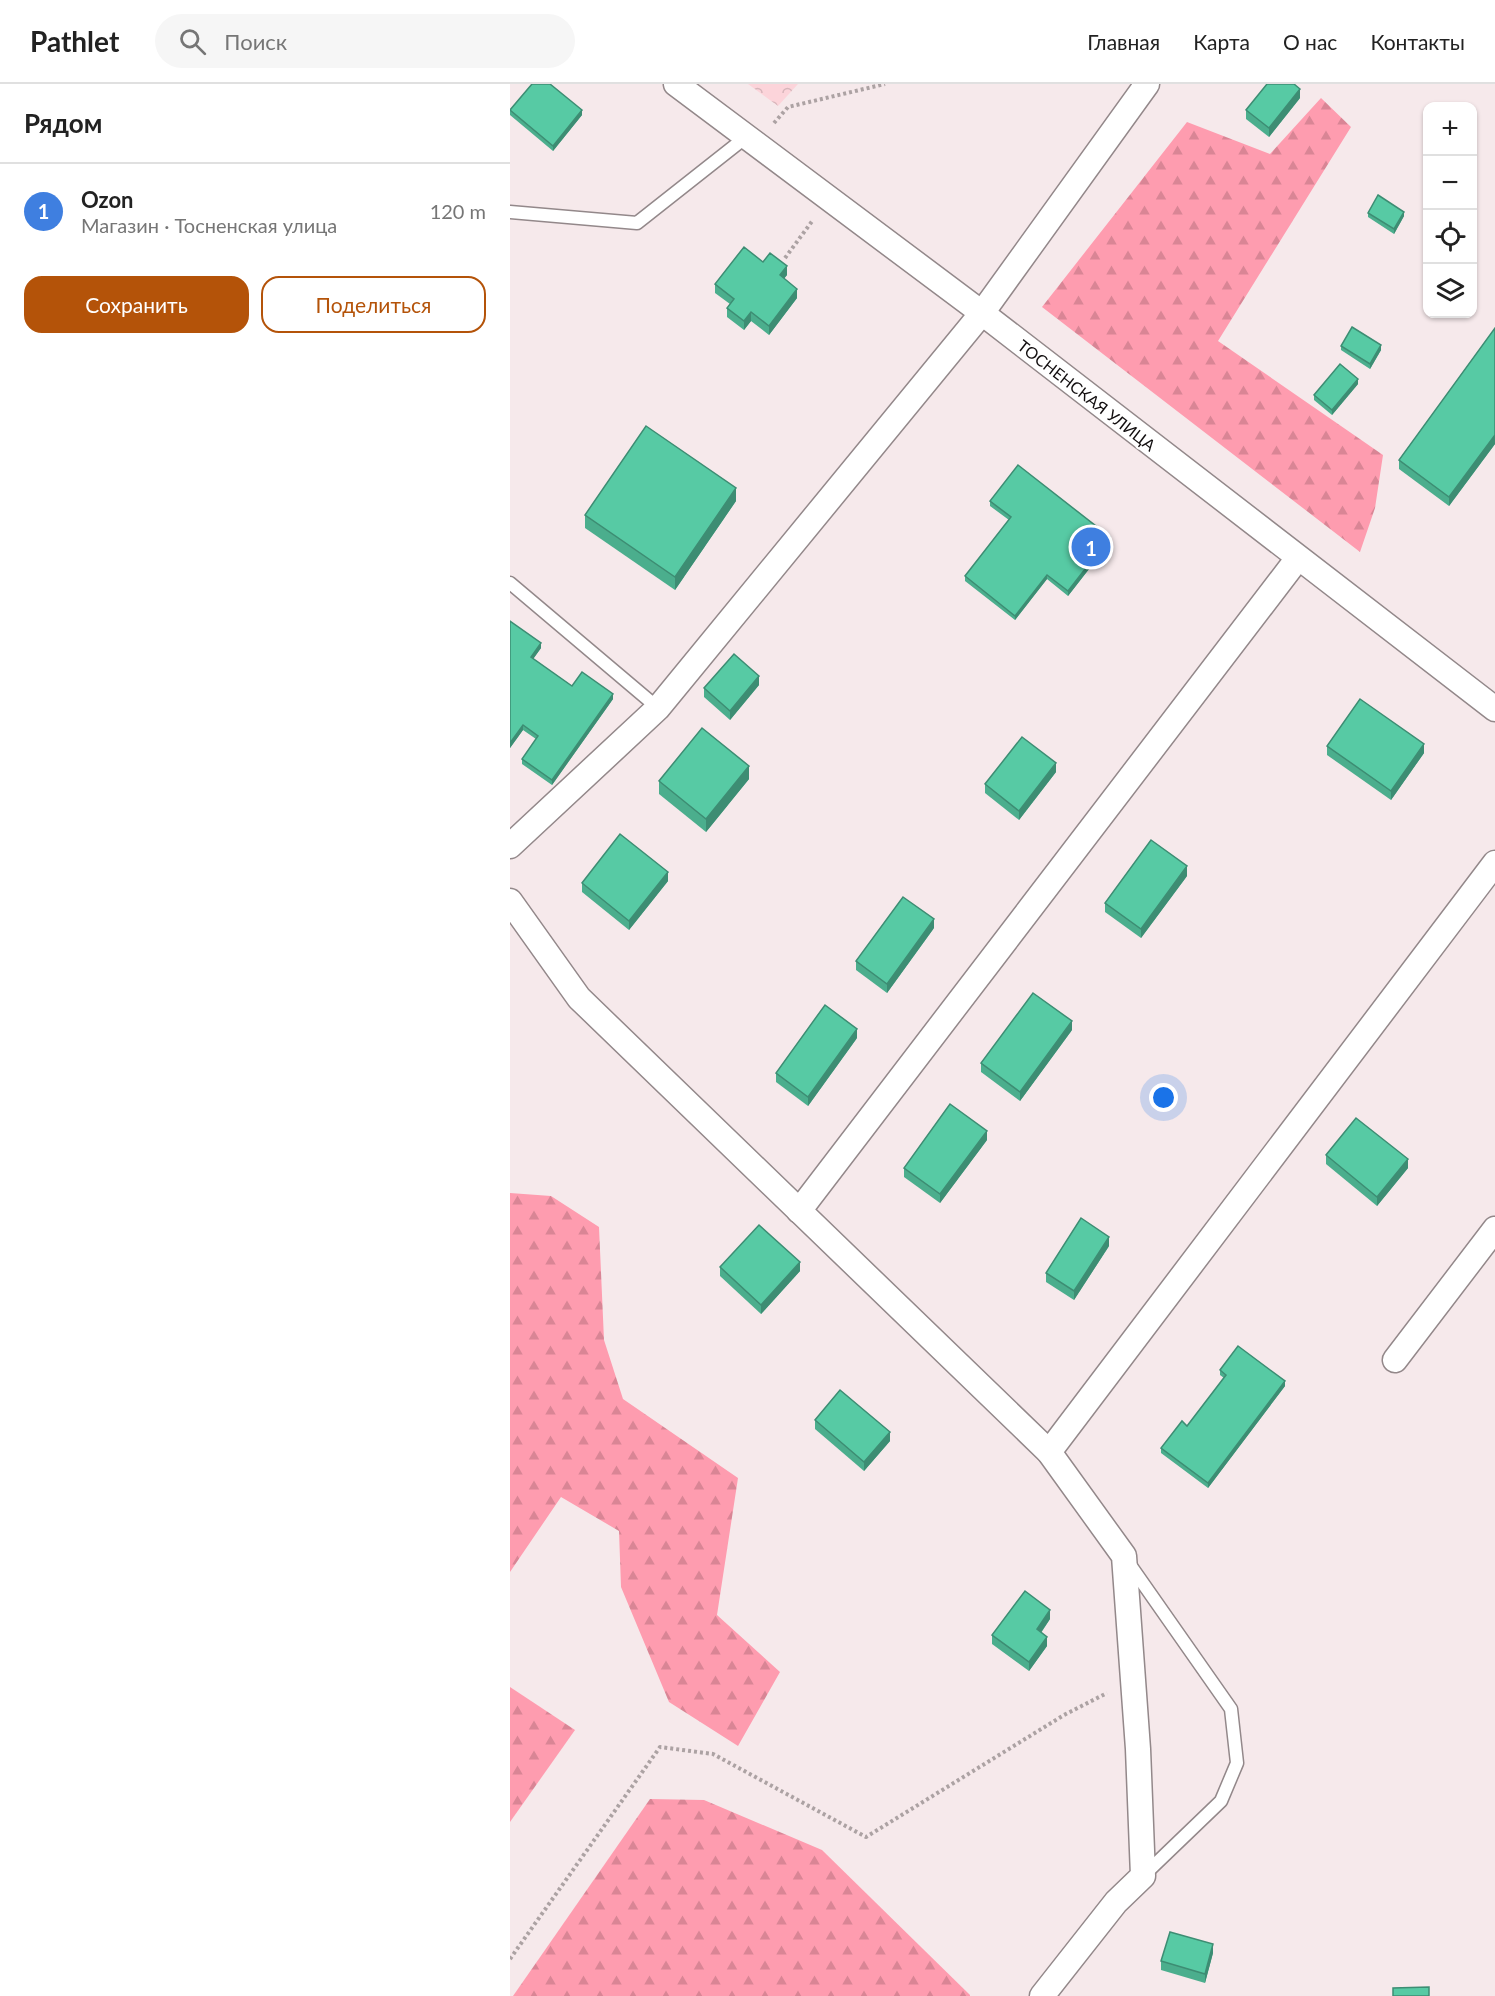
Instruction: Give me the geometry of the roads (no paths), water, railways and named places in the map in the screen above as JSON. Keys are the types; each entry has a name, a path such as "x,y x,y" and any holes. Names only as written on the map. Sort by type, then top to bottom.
{"street":[{"name":"ТОСНЕНСКАЯ УЛИЦА","path":"676,84 982,314 1495,710"},
{"path":"510,846 657,708 982,314 1147,84"},
{"path":"799,1211 1298,558"},
{"path":"1049,1452 1495,863"},
{"path":"510,901 579,998 1049,1452 1124,1556 1138,1749 1143,1876 1116,1902 1042,1996"},
{"path":"1395,1360 1495,1229"}],"lane":[{"path":"510,212 637,223 746,137"},
{"path":"510,583 657,708"},
{"path":"1124,1556 1231,1709 1237,1763 1221,1801 1143,1876"}],"place":[{"name":"Ozon","path":"1091,547"}]}
